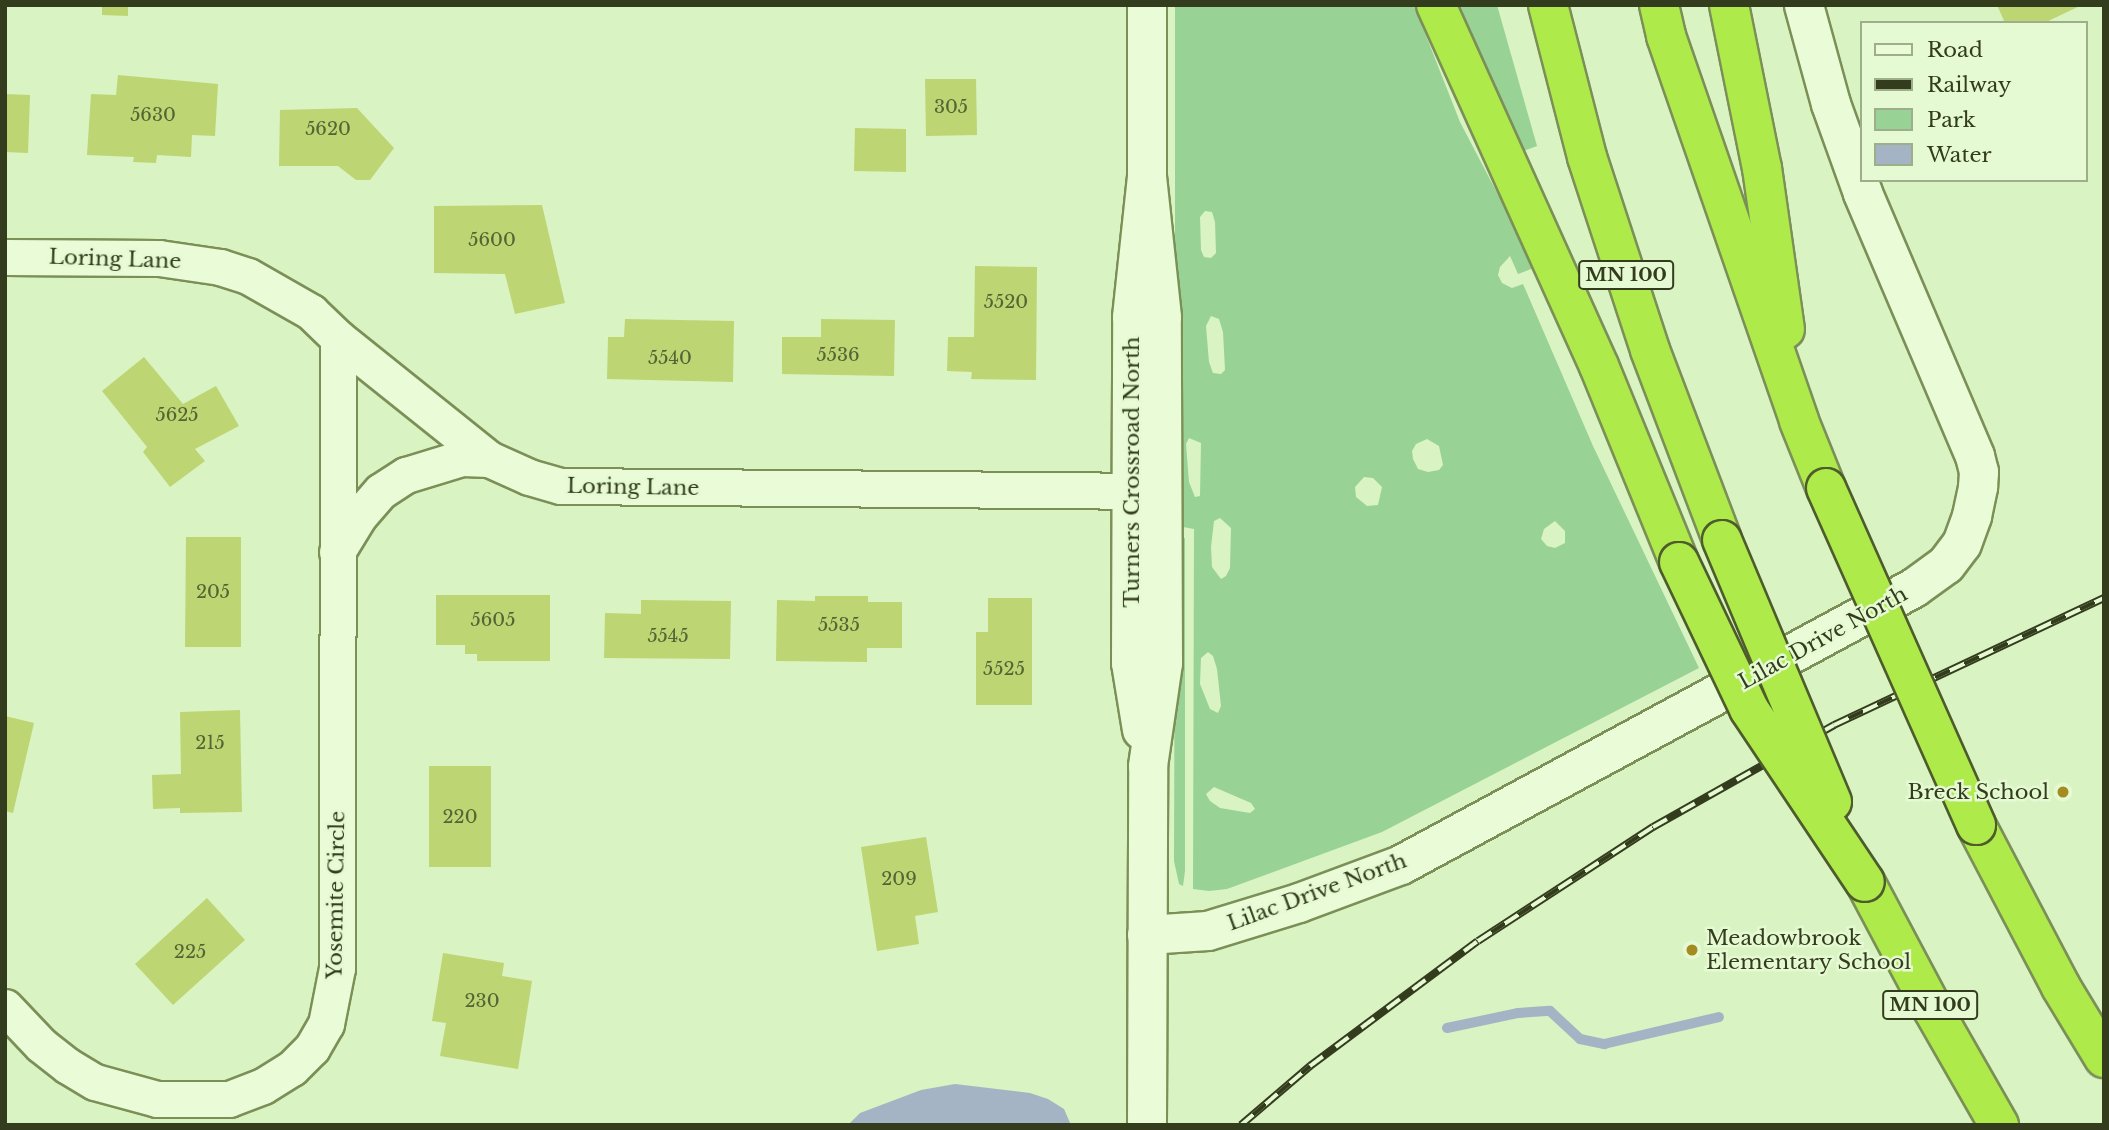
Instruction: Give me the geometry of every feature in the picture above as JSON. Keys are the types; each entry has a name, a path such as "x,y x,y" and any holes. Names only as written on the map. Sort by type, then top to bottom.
{"highway":[{"path":"1436,5 1599,366 1679,562 1749,709 1865,882"},
{"name":"MN 100","path":"1548,5 1587,158 1650,350 1722,540 1865,882 1931,1008 1999,1125"},
{"path":"1659,5 1666,36 1799,421 1826,488 1976,825 2061,987 2104,1058"},
{"path":"1729,5 1762,168 1799,421"}],"street":[{"name":"Turners Crossroad North","path":"1147,5 1147,177 1132,317 1147,491 1131,663 1148,766 1147,1125"},
{"name":"Lilac Drive North","path":"1147,935 1208,931 1299,903 1401,864 1914,588 1946,565 1962,544 1978,487 1979,472 1975,456 1863,193 1831,104 1804,5"},
{"name":"Loring Lane","path":"5,257 159,258 220,267 248,276 311,312 338,338 489,459 561,486 1147,491"},
{"name":"Yosemite Circle","path":"5,1007 41,1045 95,1082 157,1099 229,1099 272,1080 292,1069 312,1048 326,1024 338,968 338,338"},
{"path":"337,552 359,516 381,492 406,475 462,458 489,459"}],"green space":[{"path":"1175,5 1414,5 1460,122 1536,267 1518,274 1510,256 1500,267 1498,275 1502,283 1512,288 1523,284 1593,446 1699,668 1382,832 1227,889 1193,889 1194,529 1175,522","holes":["1205,211 1212,212 1216,253 1211,258 1204,257 1201,250 1200,217","1211,316 1219,319 1223,332 1225,370 1221,374 1213,373 1209,362 1206,326","1189,438 1201,443 1200,496 1195,497 1189,482 1186,444","1427,439 1439,446 1443,465 1439,470 1428,472 1418,469 1412,451 1416,444","1364,477 1373,478 1382,487 1378,505 1367,506 1356,497 1355,487","1220,518 1231,528 1230,568 1221,579 1212,567 1214,521","1555,521 1565,531 1565,543 1555,548 1547,546 1541,539 1544,529","1208,652 1213,656 1217,669 1221,706 1218,713 1210,709 1200,684 1201,658","1214,787 1251,803 1255,809 1250,813 1220,808 1210,801 1206,794"]},
{"path":"1456,5 1497,5 1537,146 1518,153"},
{"path":"1185,538 1183,886 1179,884 1174,861 1175,539"}],"water":[{"path":"955,1084 1030,1093 1048,1099 1064,1109 1071,1125 848,1125 860,1113 921,1090"}],"building":[{"path":"102,5 128,5 128,16 102,15"},
{"path":"1997,5 2082,5 2048,21 2004,21"},
{"path":"118,75 218,84 215,136 192,135 191,157 157,155 156,163 133,162 134,157 87,155 91,94 116,95"},
{"path":"925,79 976,79 977,135 926,136"},
{"path":"5,94 30,95 28,153 5,152"},
{"path":"357,108 394,148 370,180 356,180 338,166 279,166 280,110"},
{"path":"855,128 906,129 906,172 854,171"},
{"path":"542,205 565,303 515,314 505,274 434,273 434,206"},
{"path":"975,266 1037,267 1036,380 971,379 972,372 947,371 948,337 974,337"},
{"path":"625,319 734,321 733,382 607,379 608,337 624,337"},
{"path":"821,319 895,320 894,376 782,374 782,337 821,337"},
{"path":"144,357 183,404 216,386 239,426 195,449 205,461 170,487 143,452 147,447 102,391"},
{"path":"186,537 241,537 241,647 185,647"},
{"path":"436,595 550,595 550,661 477,661 477,654 465,654 465,645 436,645"},
{"path":"815,596 868,596 868,602 902,602 902,648 867,648 867,662 776,661 777,600 815,601"},
{"path":"988,598 1032,598 1032,705 976,705 976,632 988,632"},
{"path":"641,600 731,601 730,659 604,658 605,613 641,614"},
{"path":"240,710 242,812 180,813 180,808 153,809 152,775 181,774 180,712"},
{"path":"5,716 34,723 13,813 5,811"},
{"path":"429,766 491,766 491,867 429,867"},
{"path":"926,837 938,912 915,916 919,944 877,951 861,847"},
{"path":"207,898 245,940 173,1005 135,964"},
{"path":"443,953 504,963 502,976 532,981 518,1069 440,1056 446,1023 432,1021"}],"waterway":[{"path":"1447,1028 1518,1013 1550,1011 1580,1039 1604,1044 1719,1017"}],"railway":[{"path":"1241,1125 1310,1066 1478,941 1653,827 1834,725 2104,598"}],"place":[{"name":"Breck School","path":"2063,792"},
{"name":"Meadowbrook Elementary School","path":"1692,950"}]}
